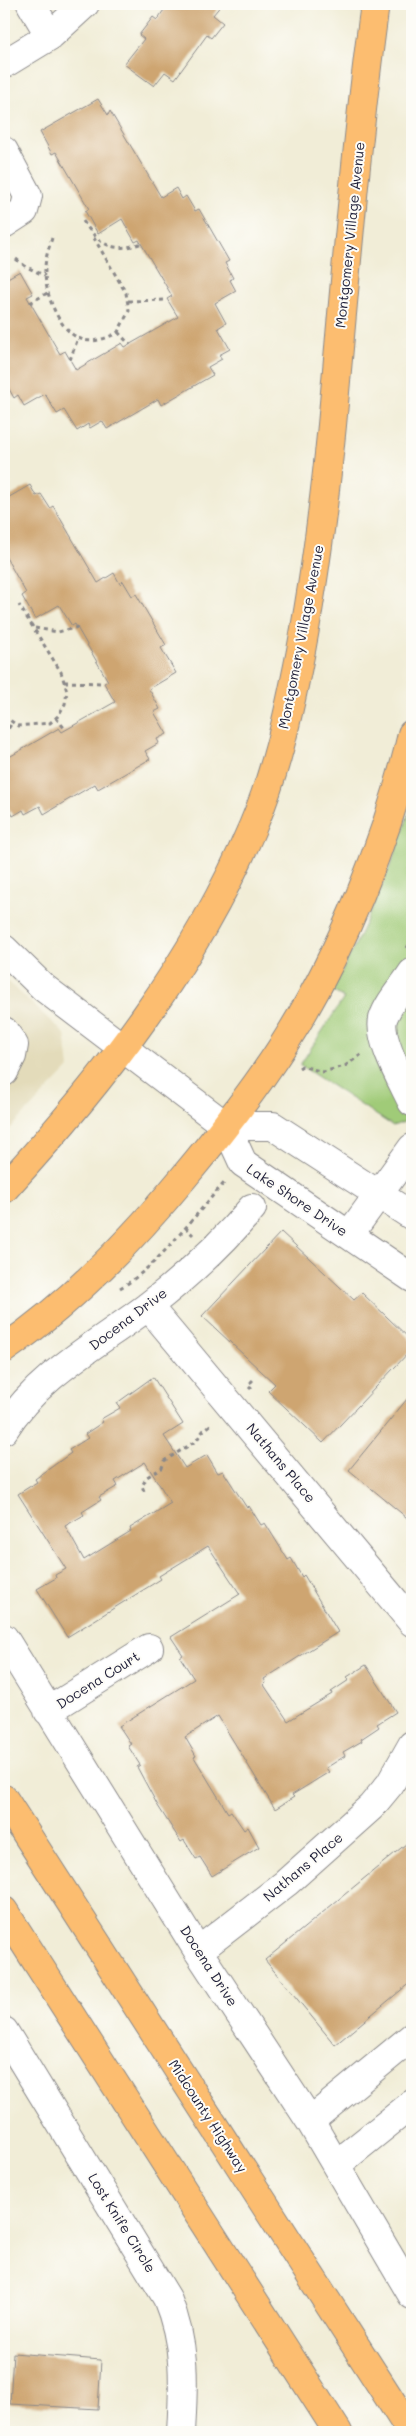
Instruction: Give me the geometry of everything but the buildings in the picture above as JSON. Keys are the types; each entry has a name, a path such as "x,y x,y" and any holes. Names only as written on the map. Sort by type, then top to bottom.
{"main road":[{"name":"Montgomery Village Avenue","path":"4,1188 49,1139 124,1049 202,930 229,879 254,824 272,773 291,700 310,603 322,525 357,160 375,4"},
{"path":"4,1349 92,1277 153,1215 226,1126 284,1044 322,977 354,907 385,827 405,767 412,734"},
{"name":"Midcounty Highway","path":"4,1799 411,2432"},
{"path":"4,1911 338,2432"}],"street":[{"path":"31,4 50,36"},
{"path":"4,64 50,36 85,4"},
{"path":"4,151 28,196 24,211 4,224"},
{"path":"4,949 44,988 226,1126 273,1126 412,1216"},
{"path":"408,962 382,1026 386,1042 412,1102"},
{"path":"4,1031 14,1045 12,1056 4,1072"},
{"name":"Lake Shore Drive","path":"226,1126 243,1163 412,1278"},
{"path":"349,1235 412,1148"},
{"name":"Docena Drive","path":"4,1430 36,1391 67,1364 148,1306 213,1252 252,1208"},
{"name":"Nathans Place","path":"148,1306 412,1622"},
{"name":"Docena Drive","path":"4,1638 198,1951 310,2121 412,2295"},
{"name":"Docena Court","path":"48,1711 149,1648"},
{"name":"Nathans Place","path":"198,1951 286,1883 371,1807 390,1784 412,1745"},
{"name":"Lost Knife Circle","path":"4,2031 167,2298 182,2344 184,2395 181,2432"},
{"path":"310,2121 412,2037"},
{"path":"336,2165 412,2104"}],"path":[{"path":"52,238 48,251 46,276 48,292 63,325 78,338 95,340 118,332 129,310 126,293 119,277 83,221"},
{"path":"94,238 103,245 114,247 142,243"},
{"path":"16,259 46,276"},
{"path":"30,303 48,292"},
{"path":"128,301 168,300"},
{"path":"118,332 130,345"},
{"path":"70,360 78,338"},
{"path":"4,716 18,726 38,726 50,723 56,718 65,704 67,691 57,665 19,605"},
{"path":"34,628 58,632 78,627"},
{"path":"64,682 104,683"},
{"path":"56,718 66,730"},
{"path":"4,735 12,723"},
{"path":"408,962 412,940"},
{"path":"295,1070 302,1066 323,1072 345,1066 359,1057 362,1048"},
{"path":"144,1491 142,1486 147,1477 162,1468 164,1461 196,1442 205,1430"}],"shaded area":[{"path":"4,978 65,1034 69,1068 4,1135"}],"green space":[{"path":"412,803 412,1119 393,1126 300,1065 344,998 332,991 355,945 396,851"}]}
